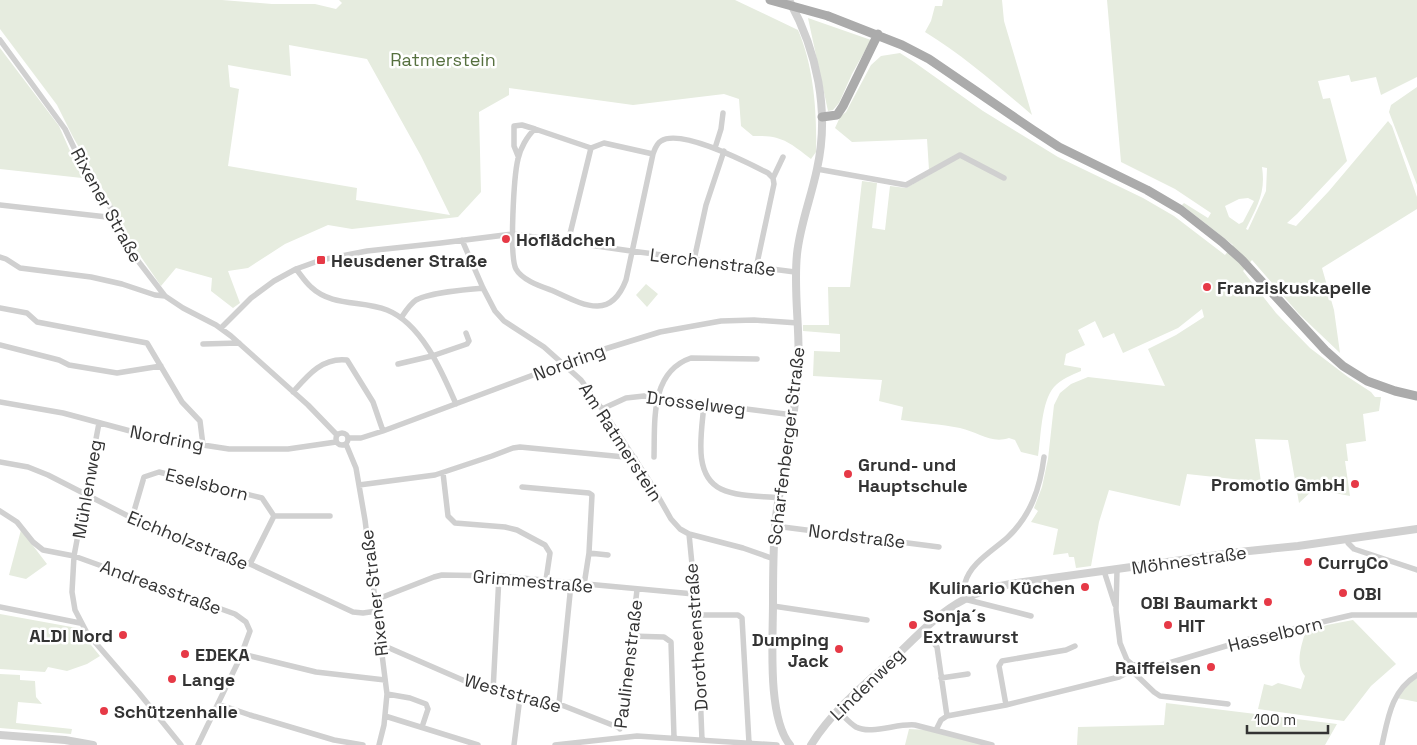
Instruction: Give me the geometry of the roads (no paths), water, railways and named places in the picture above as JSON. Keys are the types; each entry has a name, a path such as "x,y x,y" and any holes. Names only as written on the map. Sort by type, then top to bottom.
{"main road":[{"path":"770,0 828,16 902,45 929,59 1059,147 1147,190 1181,210 1242,260 1300,325 1343,366 1367,381 1395,391 1417,396"},
{"path":"822,117 836,114 843,106 878,34"}],"street":[{"name":"Scharfenberger Straße","path":"789,0 798,16 815,65 822,117 818,169 802,225 795,272 798,356 793,415 775,526 773,668 776,709 781,729 790,745"},
{"name":"Rixener Straße","path":"0,40 62,124 90,182 109,205 135,257 166,296 183,308 221,328 293,392 337,435"},
{"path":"714,148 721,129 723,114"},
{"path":"518,156 514,146 514,126 522,125 590,148 604,144 653,154"},
{"path":"513,234 513,190 518,156 535,129"},
{"path":"631,251 653,154 660,141 668,138 687,140 724,151 768,173 773,178"},
{"path":"568,242 590,148"},
{"path":"694,260 706,205 724,151"},
{"path":"818,169 906,185 960,155 1004,178"},
{"path":"756,268 774,184 773,178 782,157"},
{"path":"0,205 116,218"},
{"name":"Lerchenstraße","path":"513,234 513,263 520,274 587,306 604,306 618,297 626,280 631,251"},
{"name":"Lerchenstraße","path":"462,240 513,234 694,260 795,272"},
{"path":"221,328 256,294 296,269 346,254 462,240"},
{"name":"Am Ratmerstein","path":"462,240 495,311 504,322 544,347 581,380 634,458 671,519 689,534 743,548 774,559"},
{"path":"0,257 20,268 91,277 122,284 155,295 166,296"},
{"path":"296,269 311,287 333,300 369,305 388,310 409,324 432,356 456,404"},
{"path":"401,318 417,299 483,288"},
{"path":"0,308 29,314 37,322 146,343 184,404 200,420 203,445"},
{"name":"Nordring","path":"0,402 63,413 134,432 229,449 288,449 336,442 340,445 625,342 689,326 729,321 798,323"},
{"path":"398,364 432,356 467,344 469,340 466,333"},
{"path":"203,344 239,343"},
{"path":"0,346 59,360 69,365 118,374 161,366"},
{"path":"654,457 657,397 668,373 682,361 691,358 757,359"},
{"path":"293,392 309,373 318,366 347,360 373,402 383,431"},
{"name":"Drosselweg","path":"602,409 626,398 636,396 657,397 793,415"},
{"path":"704,404 702,467 712,484 722,490 734,493 779,498"},
{"name":"Mühlenweg","path":"99,423 74,556 72,596 75,610 80,623 87,633 181,745"},
{"path":"336,442 337,435 343,432 347,441"},
{"name":"Rixener Straße","path":"347,441 356,468 359,485 376,600 387,694 379,745"},
{"path":"359,485 443,473 520,447 634,458"},
{"path":"1031,616 966,598 965,582 979,562 1013,532 1031,506 1040,483 1044,457"},
{"name":"Eichholzstraße","path":"0,462 42,472 132,518 250,564 353,612 363,614 377,611"},
{"name":"Eselsborn","path":"132,518 144,477 159,472 262,498 274,516"},
{"path":"443,473 450,520 455,523 506,527 517,530 545,545 550,553 546,580"},
{"path":"522,487 589,493 592,495 589,553 584,585"},
{"name":"Mühlenweg","path":"0,511 17,522 40,548 50,552 74,556"},
{"path":"250,564 274,516 330,516"},
{"name":"Nordstraße","path":"775,526 939,547"},
{"name":"Möhnestraße","path":"966,598 996,587 1417,529"},
{"name":"Dorotheenstraße","path":"689,534 696,615 702,740"},
{"path":"1348,538 1350,545 1354,549 1417,570"},
{"path":"589,553 608,555"},
{"name":"Andreasstraße","path":"74,556 235,614 246,622 250,630 242,654"},
{"path":"1116,610 1117,570"},
{"path":"1104,572 1116,610 1122,651 1133,668 1158,695 1228,704"},
{"name":"Grimmestraße","path":"376,600 434,577 451,575 499,576 694,594"},
{"path":"493,691 499,576"},
{"path":"559,704 571,584"},
{"name":"Paulinenstraße","path":"619,738 637,590"},
{"name":"Lindenweg","path":"804,745 812,743 838,711 945,611 966,598"},
{"path":"773,606 867,620"},
{"path":"0,607 80,623"},
{"path":"696,615 738,614 742,618 749,743"},
{"name":"Hasselborn","path":"947,716 1006,705 1119,676 1133,668 1169,663 1246,640 1352,615 1417,615"},
{"path":"923,631 936,645 947,716 941,720 936,730"},
{"path":"630,636 664,637 671,642 674,737"},
{"name":"Weststraße","path":"380,644 472,684 493,691 559,704 620,728"},
{"path":"1006,705 999,666 1002,661 1066,650 1075,646"},
{"path":"198,745 242,654 316,672 385,680"},
{"path":"942,678 968,674"},
{"path":"1382,745 1391,704 1407,682 1417,675"},
{"path":"387,694 410,698 426,704 428,709 422,727"},
{"path":"514,745 520,697"},
{"path":"218,704 334,740 363,745"},
{"path":"838,711 853,725 865,730 908,724 992,745"},
{"path":"385,716 478,745"},
{"path":"0,735 65,740 92,745"},
{"name":"Mühlenweg","path":"175,736 177,745"},
{"path":"555,745 637,736 777,745"}],"place":[{"name":"Hoflädchen","path":"506,239"},
{"name":"Heusdener Straße","path":"321,260"},
{"name":"Franziskuskapelle","path":"1207,287"},
{"name":"Grund- und Hauptschule","path":"848,474"},
{"name":"Promotio GmbH","path":"1355,484"},
{"name":"CurryCo","path":"1308,562"},
{"name":"Kulinario Küchen","path":"1085,587"},
{"name":"OBI","path":"1343,593"},
{"name":"OBI Baumarkt","path":"1268,602"},
{"name":"Sonja´s Extrawurst","path":"913,625"},
{"name":"HIT","path":"1168,625"},
{"name":"ALDI Nord","path":"123,635"},
{"name":"Dumping Jack","path":"839,649"},
{"name":"EDEKA","path":"185,654"},
{"name":"Raiffeisen","path":"1211,667"},
{"name":"Lange","path":"172,679"},
{"name":"Schützenhalle","path":"104,711"}],"park label":[{"name":"Ratmerstein","path":"443,59"}]}
